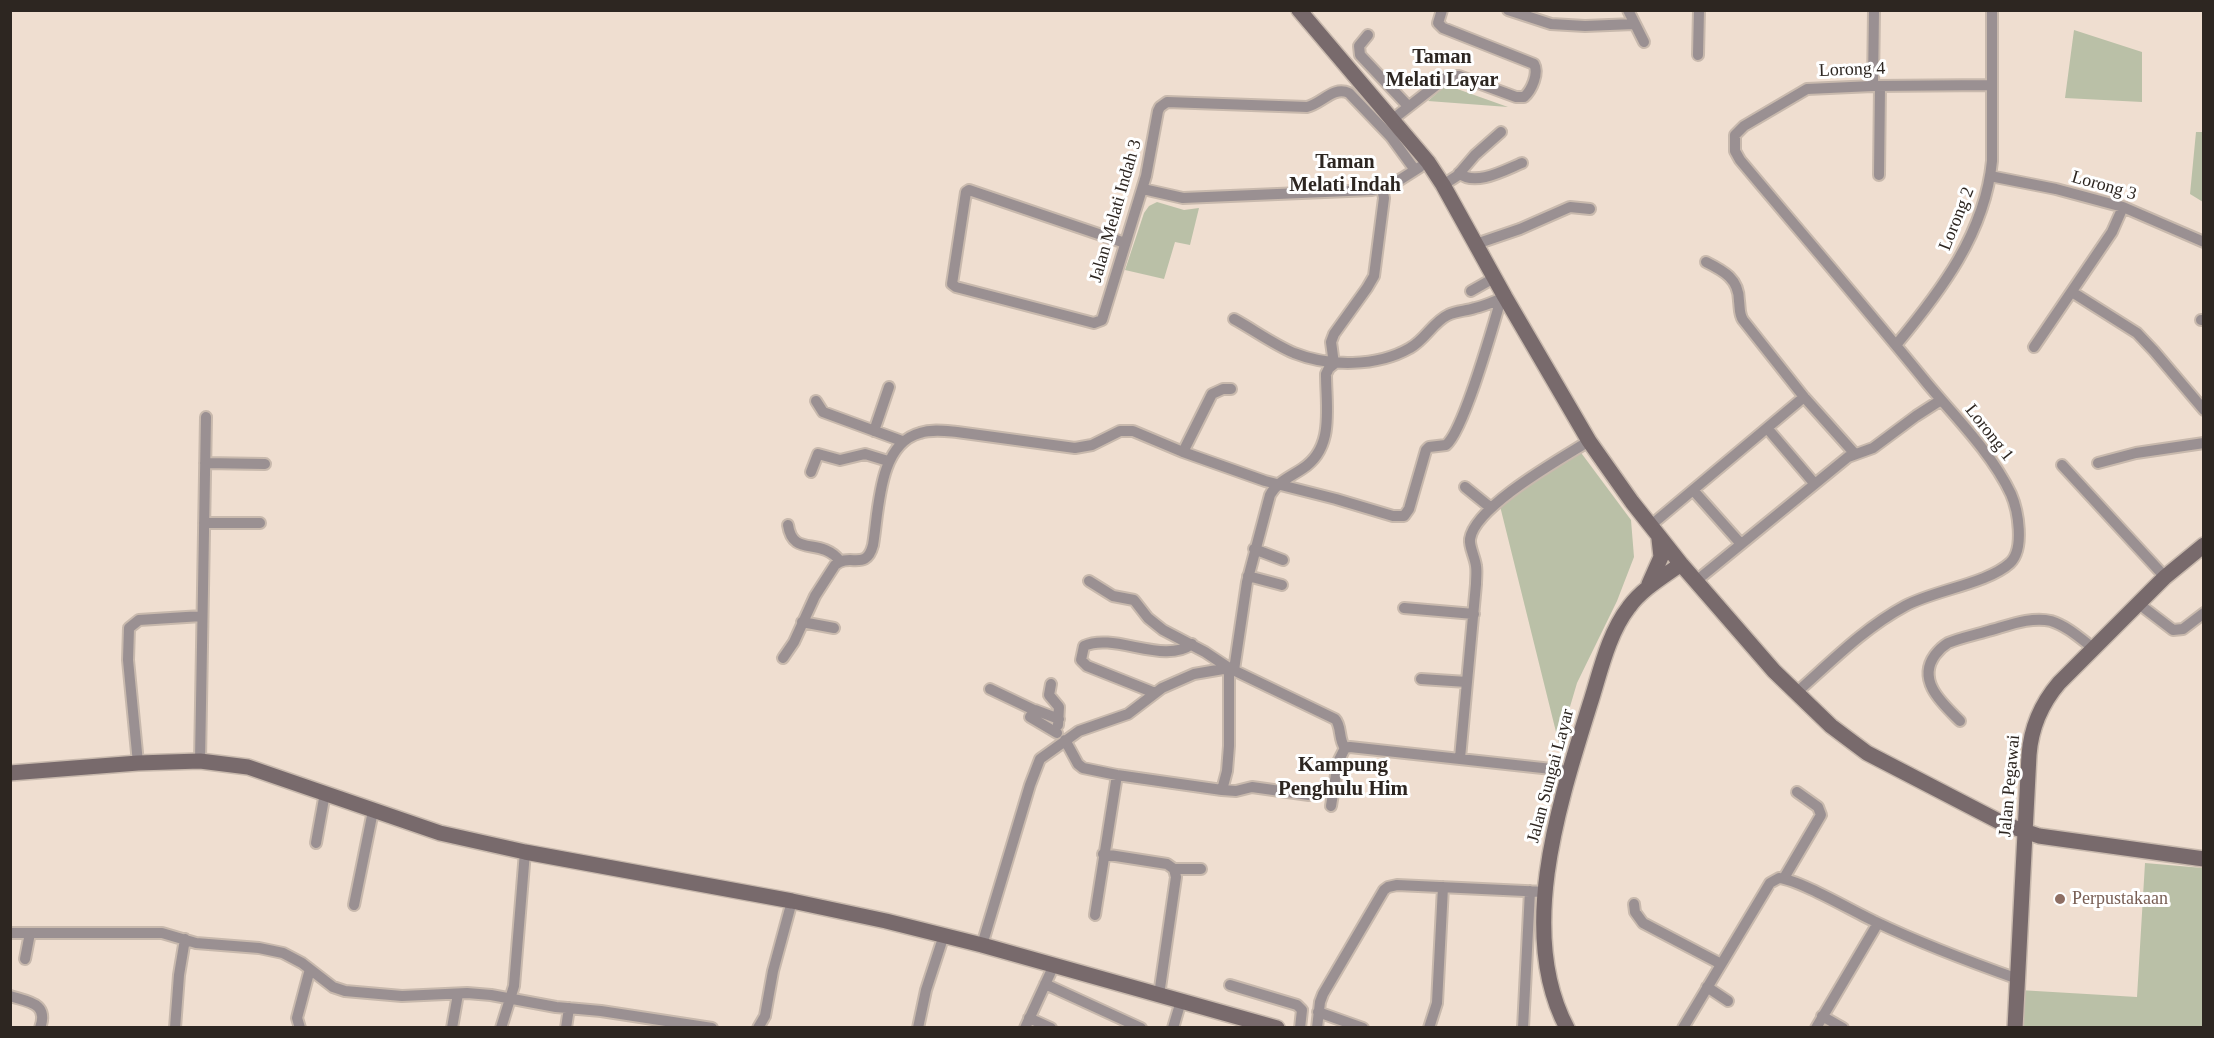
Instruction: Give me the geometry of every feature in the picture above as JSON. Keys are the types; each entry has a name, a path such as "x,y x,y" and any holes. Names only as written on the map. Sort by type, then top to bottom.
{"street":[{"path":"1299,10 1393,119 1422,166 1443,185 1503,298 1589,441 1654,531 1774,671 1830,726 1867,753 2004,824 2025,832 2076,842 2204,859"},
{"path":"1393,119 1443,77 1454,75 1516,97 1524,97 1529,92 1536,66 1531,62 1443,28 1438,23 1442,10"},
{"path":"1508,10 1551,24 1585,26 1634,24"},
{"path":"1628,10 1644,42"},
{"path":"1698,56 1699,10"},
{"path":"1875,10 1879,175"},
{"name":"Lorong 2","path":"1896,345 1939,289 1966,248 1981,211 1990,176 1992,10"},
{"path":"1368,35 1359,46 1360,55 1408,106"},
{"name":"Lorong 4","path":"1734,142 1737,131 1807,89 1992,85"},
{"name":"Jalan Melati Indah 3","path":"1125,243 969,190 966,192 952,284 956,287 1094,323 1100,322 1143,189 1160,107 1171,102 1307,107 1323,101 1338,90 1349,93 1422,166"},
{"path":"1443,185 1459,173 1501,132"},
{"name":"Lorong 1","path":"1734,142 1735,152 1740,160 1896,345 1993,465 2010,492 2017,510 2019,525 2014,556 2009,564 1987,576 1913,602 1876,623 1796,693"},
{"path":"1459,173 1465,178 1474,179 1522,163"},
{"path":"1143,189 1189,198 1382,188 1396,183 1422,166"},
{"name":"Lorong 3","path":"1990,176 2056,189 2122,207 2204,242"},
{"path":"1334,364 1331,342 1334,334 1374,276 1384,198 1382,188"},
{"path":"1476,244 1520,229 1570,207 1590,209"},
{"path":"2034,347 2112,232 2122,207"},
{"path":"1706,262 1734,280 1739,291 1740,316 1804,398 1855,454"},
{"path":"1471,291 1494,278"},
{"path":"2072,292 2136,333 2204,410"},
{"path":"1234,319 1294,353 1334,364 1375,360 1397,355 1421,341 1446,316 1503,298"},
{"path":"840,561 864,560 871,553 888,461 902,441 919,433 940,430 1023,439 1075,448 1092,445 1112,434 1126,430 1140,433 1183,452 1278,484 1392,516 1404,516 1409,509 1426,450 1429,447 1446,445 1454,435 1503,298"},
{"path":"1222,790 1227,771 1229,746 1231,669 1254,549 1270,495 1278,484 1311,463 1324,443 1326,374 1334,364"},
{"path":"874,431 890,387"},
{"path":"1183,452 1212,394 1223,389 1231,389"},
{"path":"1654,531 1693,490 1804,398"},
{"path":"1696,581 1848,457 1873,448 1941,400"},
{"path":"816,401 823,412 902,441"},
{"path":"200,761 206,417"},
{"path":"1767,428 1814,483"},
{"path":"1460,758 1477,571 1470,539 1477,524 1491,508 1531,477 1589,441"},
{"path":"2098,463 2136,453 2204,443"},
{"path":"811,472 818,454 840,460 865,454 888,461"},
{"path":"205,463 265,464"},
{"path":"2062,465 2165,578"},
{"path":"1465,487 1491,508"},
{"path":"1693,490 1742,544"},
{"path":"204,523 260,523"},
{"path":"788,525 793,540 798,544 826,549 833,552 840,561"},
{"path":"1646,589 1661,557 1654,531"},
{"name":"Jalan Pegawai","path":"2015,1028 2030,746 2038,718 2051,692 2093,648 2165,578 2204,545"},
{"path":"1254,549 1283,560"},
{"path":"783,657 794,642 815,596 840,561"},
{"name":"Jalan Sungai Layar","path":"1567,1028 1553,995 1545,960 1538,891 1570,771 1604,661 1618,624 1629,607 1646,589 1681,564"},
{"path":"1248,576 1282,585"},
{"path":"1089,581 1113,596 1134,600 1159,627 1192,644 1231,669 1335,719 1339,724 1340,738 1346,748"},
{"path":"2139,604 2173,630 2183,629 2204,613"},
{"path":"1404,608 1474,614"},
{"path":"138,764 128,660 129,628 139,620 202,616"},
{"path":"1960,721 1934,693 1929,681 1930,662 1939,650 1948,644 2034,620 2049,621 2067,628 2093,648"},
{"path":"802,622 834,628"},
{"path":"1155,693 1087,666 1081,660 1084,646 1092,642 1108,643 1162,651 1181,649 1192,644"},
{"path":"982,945 1036,767 1044,755 1059,740 1089,726 1131,712 1155,693 1194,674 1231,669"},
{"path":"1420,679 1467,682"},
{"path":"1050,684 1049,695 1059,707 1059,740"},
{"path":"990,689 1059,719"},
{"path":"1034,710 1031,718 1059,740 1083,768 1222,790 1236,791 1252,787 1309,795"},
{"path":"1346,748 1357,747 1570,771"},
{"path":"1331,806 1338,762 1346,748"},
{"path":"10,773 200,761 248,767 440,833 525,852 792,901 944,935 1277,1028"},
{"path":"1095,915 1117,775"},
{"path":"1784,878 1821,815 1818,807 1797,792"},
{"path":"316,843 325,793"},
{"path":"354,905 373,811"},
{"path":"501,1028 511,998 517,967 525,852"},
{"path":"1103,854 1167,864 1174,869 1201,869"},
{"path":"1160,994 1176,877 1174,869"},
{"path":"1683,1028 1770,883 1776,879 1784,878 1947,953 2018,979"},
{"path":"1317,1028 1323,994 1384,890 1393,885 1538,891 1523,1028"},
{"path":"1429,1028 1437,1003 1443,887"},
{"path":"758,1028 765,1016 773,971 792,901"},
{"path":"1634,904 1635,912 1643,922 1721,964"},
{"path":"1816,1028 1878,923"},
{"path":"10,933 162,933 203,943 271,950 294,957 326,982 345,991 402,996 458,994 511,998 712,1028"},
{"path":"25,959 30,933"},
{"path":"918,1028 926,990 944,935"},
{"path":"175,1028 179,975 185,939"},
{"path":"1051,1028 1027,1023 1054,965"},
{"path":"296,1026 310,969"},
{"path":"1045,984 1141,1028"},
{"path":"1230,985 1297,1005 1302,1010 1300,1028"},
{"path":"1707,987 1728,1001"},
{"path":"452,1028 458,994"},
{"path":"10,996 37,1005 42,1011 43,1019 40,1028"},
{"path":"1178,1026 1181,1001"},
{"path":"567,1028 569,1008"},
{"path":"1318,1012 1364,1028"},
{"path":"1822,1016 1843,1028"}],"green space":[{"path":"2074,30 2142,52 2142,102 2065,98"},
{"path":"1446,85 1508,107 1428,101"},
{"path":"2196,132 2203,132 2203,202 2190,194"},
{"path":"1157,202 1184,210 1199,208 1190,245 1175,242 1164,279 1125,270 1144,213 1149,206"},
{"path":"1579,450 1631,520 1634,557 1617,601 1577,683 1559,744 1500,506 1533,479"},
{"path":"2145,863 2203,868 2203,1027 2018,1028 2019,990 2137,997"}],"place":[{"name":"Perpustakaan","path":"2060,899"}],"district":[{"name":"Taman Melati Layar","path":"1442,70"},
{"name":"Taman Melati Indah","path":"1345,174"},
{"name":"Kampung Penghulu Him","path":"1343,778"}]}
